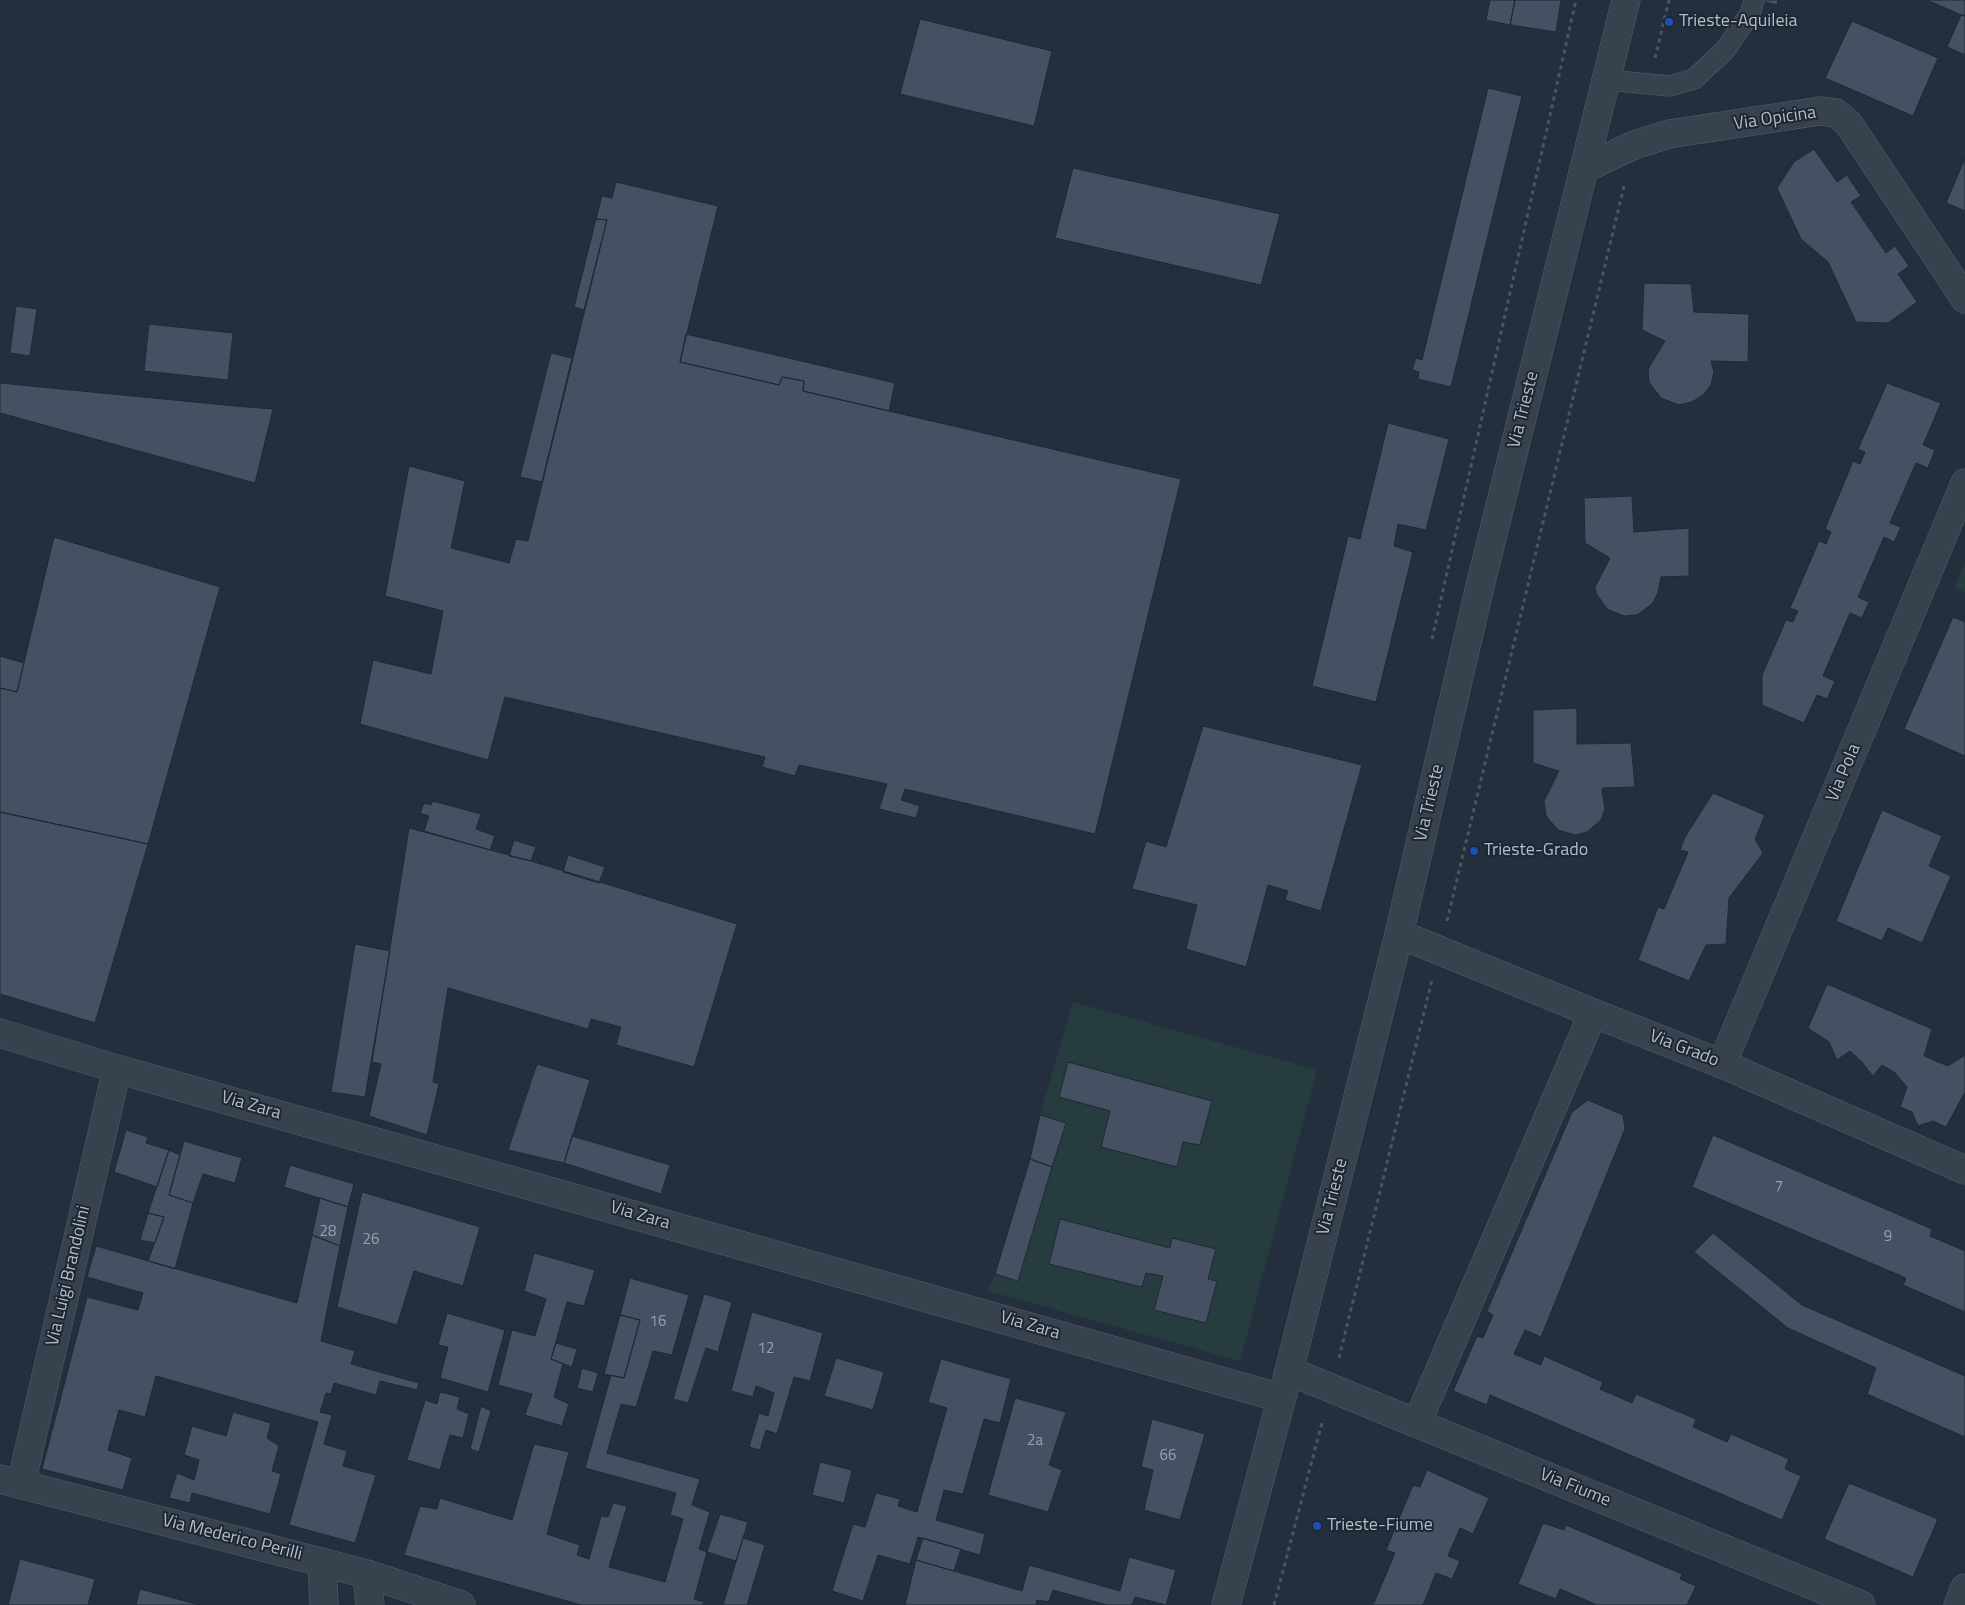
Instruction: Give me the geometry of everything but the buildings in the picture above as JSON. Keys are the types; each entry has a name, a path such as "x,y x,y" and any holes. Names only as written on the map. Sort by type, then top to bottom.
{"street":[{"name":"Via Trieste","path":"1226,1605 1281,1398 1290,1371 1399,934 1481,582 1626,0"},
{"name":"Via Opicina","path":"1584,170 1634,145 1669,134 1820,111 1836,113 1849,124 1965,299"},
{"name":"Via Pola","path":"1722,1064 1965,482"},
{"name":"Via Grado","path":"1399,934 1722,1064 1965,1170"},
{"path":"1417,1423 1593,1013"},
{"name":"Via Zara","path":"0,1033 116,1069 1281,1398"},
{"name":"Via Luigi Brandolini","path":"10,1481 116,1069"},
{"name":"Via Fiume","path":"1290,1371 1861,1605"},
{"name":"Via Mederico Perilli","path":"10,1481 367,1574 461,1605"},
{"path":"322,1562 324,1605"},
{"path":"367,1574 370,1605"},
{"path":"1958,1605 1965,1588"}],"lane":[{"path":"1607,80 1670,86 1694,79 1725,50 1750,14 1754,0"}],"path":[{"path":"1648,84 1669,0"},
{"path":"1274,1605 1331,1388 1440,951 1634,145"}],"green space":[{"path":"1965,562 1965,592 1954,587"},
{"path":"1073,1002 1317,1070 1240,1361 988,1291 995,1274 1030,1159 1040,1115"}],"place":[{"name":"Trieste-Aquileia","path":"1669,22"},
{"name":"Trieste-Grado","path":"1474,851"},
{"name":"Trieste-Fiume","path":"1317,1526"}]}
